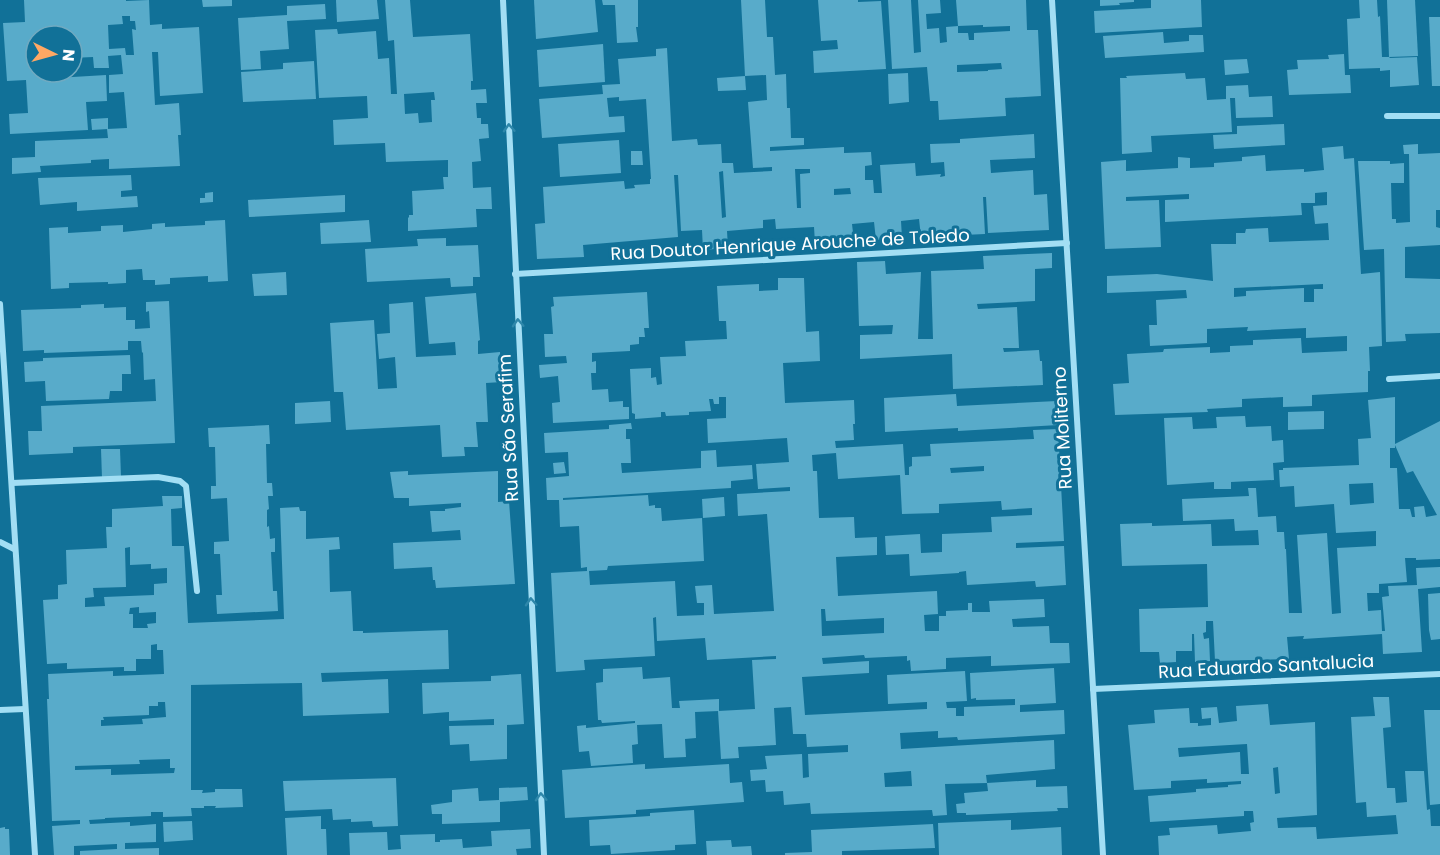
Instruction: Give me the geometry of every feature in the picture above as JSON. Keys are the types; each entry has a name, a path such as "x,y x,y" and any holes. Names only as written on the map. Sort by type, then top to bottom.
{"street":[{"name":"Rua São Serafim","path":"503,0 543,855"},
{"name":"Rua Moliterno","path":"1052,0 1103,855"},
{"path":"1387,117 1440,116"},
{"name":"Rua Doutor Henrique Arouche de Toledo","path":"515,274 1066,243"},
{"path":"0,304 34,855"},
{"path":"1389,379 1440,376"},
{"path":"12,483 158,477 180,481 186,486 197,591"},
{"path":"0,542 14,549"},
{"name":"Rua Eduardo Santalucia","path":"1093,689 1440,674"},
{"path":"0,710 25,709"}],"building":[{"path":"24,0 149,0 150,25 162,24 162,29 199,27 203,93 160,96 158,52 152,52 155,105 179,103 180,166 109,169 109,159 91,160 91,163 40,166 41,172 12,174 12,158 35,157 35,141 108,138 107,129 127,128 124,92 109,93 109,75 123,74 121,55 108,56 109,68 94,68 93,57 84,57 84,24 24,24 24,80 7,81 3,23 25,22","holes":["122,16 130,16 130,21 135,21 136,30 132,29 134,55 126,55 125,48 109,49 108,25 123,24"]},
{"path":"202,0 232,0 232,6 203,7"},
{"path":"336,0 377,0 379,19 337,22"},
{"path":"385,0 410,0 413,37 470,34 473,81 471,81 471,90 486,89 487,103 476,103 477,118 481,118 481,124 488,124 489,138 479,139 481,161 472,162 473,188 491,187 492,209 476,209 477,227 408,231 408,218 409,215 413,215 412,191 444,189 443,177 448,177 448,160 386,162 385,143 334,145 333,120 368,118 367,96 319,98 315,30 337,29 338,34 376,31 378,59 389,58 391,94 397,94 394,40 388,41","holes":["434,92 435,100 431,100 432,122 419,123 418,113 405,114 404,94"]},
{"path":"534,0 595,0 598,32 536,39"},
{"path":"602,0 638,0 638,27 636,27 638,42 617,43 615,5 603,5"},
{"path":"741,0 765,0 767,37 773,37 775,75 786,74 791,138 804,138 804,145 770,147 770,151 844,147 844,153 871,152 872,165 865,166 865,180 873,180 874,193 882,193 880,165 915,163 916,176 941,174 940,177 945,176 944,162 931,163 930,144 960,143 960,139 1034,134 1035,158 990,160 991,173 1033,170 1034,195 1047,194 1049,230 988,233 986,197 983,197 985,234 921,237 919,219 901,221 902,238 876,240 874,222 852,224 854,241 815,243 814,227 776,229 775,219 763,220 763,228 727,231 728,248 703,250 702,230 681,231 678,175 674,175 678,237 583,245 584,257 537,259 535,224 545,223 543,187 624,181 625,189 635,188 634,185 650,184 651,179 646,99 619,101 619,97 607,98 609,117 624,116 625,132 542,138 539,99 603,94 602,85 620,84 618,59 656,56 656,49 667,48 672,141 697,139 698,145 721,144 722,163 733,163 734,173 772,171 772,167 753,168 748,102 767,100 766,75 745,76","holes":["795,169 810,169 810,173 800,174 801,208 797,208","723,171 726,217 722,218 719,172","850,188 851,194 834,195 834,189"]},
{"path":"818,0 881,1 886,69 814,73 813,51 838,49 837,40 821,41"},
{"path":"888,0 911,0 914,53 921,52 918,0 940,0 941,13 926,14 927,29 939,28 940,43 947,42 946,27 958,26 956,0 1026,0 1027,30 1038,30 1041,96 1005,98 1006,116 939,120 938,101 930,101 927,67 892,69","holes":["983,25 983,27 1010,26 1010,31 974,33 974,40 969,40 968,33 958,33 958,26","1001,63 1002,69 957,72 957,65"]},
{"path":"1100,0 1134,0 1134,2 1100,6"},
{"path":"1151,0 1201,0 1202,27 1095,33 1094,11 1151,8"},
{"path":"1359,0 1377,0 1382,57 1417,57 1419,85 1390,87 1390,70 1349,69 1347,19 1360,18"},
{"path":"1387,0 1415,0 1418,56 1389,57"},
{"path":"325,4 326,19 287,21 289,49 260,51 261,69 241,70 238,18 287,15 287,6"},
{"path":"1429,17 1440,17 1440,86 1432,86"},
{"path":"1163,32 1164,43 1189,41 1189,35 1203,35 1204,52 1105,58 1103,36"},
{"path":"603,44 605,82 539,87 537,50"},
{"path":"1344,54 1345,75 1350,75 1351,93 1289,95 1287,70 1298,69 1297,60 1329,59 1328,55"},
{"path":"1247,59 1249,73 1225,75 1224,60"},
{"path":"314,61 316,99 243,102 241,72 283,69 283,63"},
{"path":"908,73 909,102 889,104 888,74"},
{"path":"1185,73 1186,79 1205,78 1207,100 1226,99 1226,86 1248,85 1249,97 1272,96 1273,117 1236,118 1235,98 1230,98 1232,132 1151,136 1152,152 1122,154 1120,78"},
{"path":"106,75 107,101 86,102 88,130 10,134 9,114 28,113 26,84 84,84 84,76"},
{"path":"745,76 746,90 718,91 717,78"},
{"path":"108,118 108,129 92,130 91,119"},
{"path":"1284,124 1285,145 1214,149 1213,135 1237,134 1237,126"},
{"path":"619,140 621,173 560,177 558,144"},
{"path":"1418,144 1418,154 1440,153 1440,210 1436,210 1436,227 1440,228 1440,245 1405,247 1405,278 1440,279 1440,333 1405,334 1406,341 1386,342 1384,249 1364,250 1358,161 1404,163 1404,183 1391,183 1392,219 1396,219 1396,223 1410,222 1409,154 1404,154 1403,145"},
{"path":"1343,146 1344,159 1354,158 1361,274 1380,272 1382,346 1369,347 1368,392 1312,395 1312,406 1283,407 1283,397 1242,399 1242,407 1207,409 1208,412 1115,415 1113,384 1129,383 1127,354 1163,352 1164,349 1210,347 1210,353 1230,352 1230,346 1253,345 1253,340 1301,338 1302,353 1347,351 1347,336 1306,338 1306,328 1247,331 1248,327 1207,329 1207,343 1150,346 1149,325 1157,325 1156,300 1187,298 1186,290 1107,293 1107,276 1157,274 1213,281 1211,244 1236,244 1236,233 1245,233 1246,229 1268,228 1269,242 1329,240 1328,223 1315,224 1313,206 1327,205 1327,192 1315,193 1315,203 1301,203 1302,215 1165,222 1165,200 1189,199 1189,194 1126,197 1126,201 1159,200 1161,247 1105,249 1101,162 1126,160 1126,171 1178,168 1178,157 1190,158 1190,168 1214,167 1214,163 1242,161 1242,157 1265,155 1266,171 1304,169 1304,172 1324,170 1322,148","holes":["1323,284 1323,289 1314,289 1314,302 1304,302 1304,288 1246,291 1246,296 1234,297 1234,288"]},
{"path":"631,151 642,151 643,165 631,165"},
{"path":"131,175 132,190 121,191 121,197 137,196 138,207 77,211 77,202 40,205 38,178"},
{"path":"213,192 213,202 200,203 200,198 205,198 205,193"},
{"path":"345,195 345,212 249,217 248,200"},
{"path":"225,220 228,281 208,282 208,276 170,278 170,284 155,285 155,280 143,280 142,269 126,270 126,283 69,283 69,288 51,289 49,228 68,227 68,233 101,231 101,226 123,225 123,232 152,229 152,224 165,223 165,227 205,225 205,221"},
{"path":"369,220 371,242 321,244 320,223"},
{"path":"446,238 446,246 478,245 480,277 473,277 473,286 451,287 450,278 367,282 365,249 418,246 417,239"},
{"path":"1052,253 1052,268 1035,269 1035,301 977,304 978,309 1017,307 1019,348 1003,348 1004,352 1039,350 1043,385 953,389 952,354 860,359 860,335 892,334 893,325 859,326 857,262 885,261 886,274 921,272 918,339 933,339 931,271 984,269 983,256"},
{"path":"286,272 287,295 254,296 252,274"},
{"path":"778,278 804,278 806,332 819,331 820,361 783,363 785,403 854,400 854,440 835,441 836,448 903,444 905,475 909,475 912,457 931,456 930,444 1034,439 1033,430 1058,429 1064,541 1016,543 1016,548 1064,546 1066,585 1036,587 1035,581 967,585 966,571 910,576 909,554 886,555 885,536 920,534 921,553 942,552 942,534 992,532 991,517 1032,515 1032,508 1002,510 1001,501 939,504 939,513 902,514 900,475 838,479 836,453 812,455 813,471 817,471 819,518 854,517 855,538 877,537 877,555 836,557 838,596 937,591 938,614 924,615 925,631 939,631 939,616 946,616 946,611 968,610 968,603 972,603 972,612 990,612 989,601 1044,599 1045,617 1012,619 1013,627 1049,626 1050,643 1069,643 1070,663 991,666 991,656 946,658 946,669 911,671 910,660 907,661 907,656 865,658 864,655 822,658 823,664 869,661 869,673 802,677 805,715 927,709 927,702 888,704 887,675 965,671 967,701 946,702 947,708 956,708 956,716 964,716 964,707 1015,705 1015,699 971,699 970,673 1054,668 1056,703 1020,705 1020,712 1064,710 1065,734 958,740 957,737 938,738 938,731 900,733 901,749 1054,740 1055,769 986,775 987,783 945,784 947,815 933,816 932,810 811,814 810,803 784,805 783,791 766,792 765,780 751,781 750,770 767,769 765,756 802,754 803,778 809,777 808,754 848,752 848,745 807,747 806,734 793,734 791,707 774,708 776,745 738,747 739,758 721,759 718,711 755,709 752,660 776,659 776,656 707,660 705,638 657,641 656,617 653,618 655,656 584,660 585,670 556,672 551,573 587,571 587,567 581,568 579,526 560,527 559,500 547,500 546,478 569,476 568,452 545,453 544,433 609,429 609,425 631,423 632,429 626,429 626,439 630,439 631,463 621,463 622,473 701,468 701,451 716,450 717,467 752,465 753,479 731,481 731,488 563,498 563,500 648,495 649,506 655,505 655,508 661,508 662,521 702,518 704,561 608,566 607,570 589,571 590,585 675,581 677,616 704,615 704,603 697,603 695,586 712,585 714,614 774,611 767,514 738,516 737,494 790,491 790,487 758,489 756,464 789,462 787,438 708,443 707,419 726,418 726,397 719,397 719,404 714,404 713,399 709,399 711,411 666,416 665,412 661,412 661,417 635,419 635,414 632,413 630,369 651,368 651,378 656,377 657,385 662,384 660,357 686,356 685,341 727,339 726,321 719,321 717,286 759,284 759,291 778,290","holes":["984,466 984,471 951,473 950,468","821,609 825,609 826,621 884,618 884,633 822,636","911,771 912,786 885,787 884,773"]},
{"path":"647,292 649,328 644,328 645,337 639,337 639,344 630,345 630,351 592,353 592,362 596,361 596,373 591,373 592,390 608,389 609,402 623,401 623,407 629,407 629,419 553,423 552,403 560,402 558,376 540,378 539,365 567,363 566,356 545,357 544,334 553,334 551,307 554,306 553,297"},
{"path":"476,293 480,340 478,341 478,354 500,352 502,382 486,383 488,422 476,422 478,447 464,447 465,456 442,457 440,425 346,430 343,392 334,392 330,323 374,320 378,389 397,388 395,357 379,359 377,334 390,333 389,304 413,302 416,357 456,355 455,342 429,344 425,297"},
{"path":"169,301 175,443 73,447 73,453 29,455 28,431 42,431 41,406 156,401 155,379 144,380 141,341 128,341 128,350 44,353 44,350 23,351 21,310 81,308 81,305 104,304 104,308 126,307 126,320 135,320 135,329 150,328 146,302"},
{"path":"130,355 131,374 122,374 122,391 110,391 109,399 46,401 45,381 25,382 24,362 43,361 43,358"},
{"path":"956,394 957,406 1057,401 1058,425 958,431 958,428 885,432 884,398"},
{"path":"1395,397 1395,444 1440,421 1440,559 1405,558 1407,582 1379,584 1379,593 1367,593 1368,611 1381,610 1382,631 1385,631 1382,597 1389,596 1388,586 1417,585 1416,568 1440,567 1440,587 1418,589 1422,652 1383,654 1382,634 1303,639 1304,636 1287,637 1289,659 1215,661 1213,621 1206,621 1206,632 1203,633 1204,639 1209,638 1210,661 1195,662 1194,634 1192,634 1192,651 1176,651 1176,662 1160,663 1159,652 1140,652 1139,609 1208,607 1207,564 1122,566 1120,524 1152,523 1152,526 1211,524 1212,546 1259,545 1258,530 1235,531 1234,519 1183,521 1182,499 1249,496 1248,488 1256,488 1258,517 1276,516 1277,532 1284,532 1289,613 1302,613 1297,535 1327,533 1332,614 1341,613 1337,548 1376,546 1376,531 1336,533 1334,504 1295,507 1294,486 1280,487 1279,470 1359,465 1358,439 1371,438 1368,400","holes":["1395,445 1407,473 1413,471 1437,515 1426,517 1424,506 1414,507 1415,517 1412,517 1410,509 1399,509 1397,468 1390,468 1390,448 1395,448","1373,483 1374,503 1350,505 1349,484"]},
{"path":"330,401 331,422 295,424 295,403"},
{"path":"1324,411 1324,429 1288,430 1288,412"},
{"path":"1245,416 1246,427 1271,426 1272,441 1283,440 1284,462 1273,463 1274,480 1231,482 1231,489 1214,489 1214,482 1167,485 1164,418 1192,417 1193,429 1217,428 1216,417"},
{"path":"269,425 270,444 266,444 267,483 272,483 273,496 268,496 267,527 269,526 270,539 275,538 275,552 271,552 273,591 277,591 278,611 217,614 216,595 222,595 220,554 214,554 214,542 229,541 227,498 211,499 211,486 216,486 215,447 209,447 208,428"},
{"path":"101,449 120,449 121,477 102,478"},
{"path":"564,462 566,473 554,474 553,463"},
{"path":"408,471 408,475 498,471 498,502 509,501 515,584 436,588 432,567 394,569 393,543 461,540 460,530 432,532 430,511 445,511 445,509 461,507 461,503 409,506 409,498 394,498 390,472"},
{"path":"162,496 182,496 182,508 171,509 172,546 184,546 188,623 284,619 280,508 299,507 300,511 306,511 306,539 339,537 340,549 329,550 330,592 351,591 353,631 363,631 363,633 448,630 449,669 321,673 322,682 388,679 389,713 303,716 302,683 191,685 191,790 203,790 202,793 215,792 215,789 242,789 243,807 191,808 192,816 163,817 163,812 151,812 151,816 89,820 90,824 130,822 130,826 156,824 156,842 125,843 125,849 159,848 159,855 80,855 80,851 117,849 117,844 74,846 74,855 54,855 52,826 80,824 80,820 52,821 48,674 113,671 113,676 164,674 163,650 157,650 157,644 151,645 151,659 136,659 136,671 124,671 124,667 67,669 67,663 47,664 43,600 58,599 58,585 67,584 66,550 107,548 106,527 112,527 112,509 163,506","holes":["130,547 130,565 151,564 151,569 167,568 167,583 154,584 154,595 104,597 105,606 85,607 85,598 94,597 93,588 126,587 125,548","139,607 139,613 156,612 156,623 147,624 148,628 133,628 133,614 129,614 130,608","158,702 165,702 166,717 142,719 143,724 101,726 103,717 149,715 149,706 158,706","170,759 170,768 175,768 174,773 111,775 111,769 75,770 75,766 140,764 139,760"]},
{"path":"724,497 725,516 703,518 702,499"},
{"path":"1440,593 1440,639 1431,640 1428,594"},
{"path":"642,667 643,679 670,677 672,708 680,708 679,701 719,699 719,711 695,712 696,738 685,739 686,757 664,758 662,724 637,725 638,744 632,745 633,763 591,766 589,751 579,752 577,726 586,725 586,728 635,723 635,721 602,723 598,720 596,683 603,682 603,669"},
{"path":"521,674 524,724 507,725 507,759 470,761 469,744 450,745 449,726 494,725 494,719 449,721 449,712 423,714 422,683 491,681 491,676"},
{"path":"1373,697 1389,697 1391,727 1383,728 1387,788 1395,788 1396,803 1407,802 1405,771 1424,771 1427,810 1430,809 1431,826 1440,826 1440,855 1159,855 1158,836 1170,835 1169,828 1217,825 1218,834 1251,831 1250,823 1254,822 1253,811 1244,811 1244,816 1150,822 1148,796 1228,787 1228,785 1241,784 1241,781 1207,783 1207,779 1171,781 1171,788 1134,790 1128,725 1155,723 1154,710 1189,708 1190,723 1198,723 1198,726 1211,725 1211,718 1202,719 1201,708 1217,707 1219,723 1237,721 1236,706 1268,704 1270,725 1315,722 1317,815 1277,818 1278,828 1316,827 1317,839 1398,834 1396,815 1367,817 1366,802 1356,803 1351,717 1375,716","holes":["1247,744 1249,774 1241,774 1240,752 1179,757 1178,748","1278,767 1280,793 1275,794 1273,768"]},
{"path":"1424,710 1440,710 1440,804 1430,805"},
{"path":"645,764 645,769 729,764 730,783 742,782 744,802 636,810 636,814 565,818 562,770"},
{"path":"396,778 398,826 373,827 372,821 333,820 332,809 285,811 283,781"},
{"path":"1036,780 1036,787 1067,786 1068,808 1057,808 1058,811 966,815 966,813 957,813 956,804 965,803 964,793 988,791 987,783"},
{"path":"527,787 528,800 500,802 500,822 442,824 442,814 432,814 431,805 452,802 452,790 478,788 479,801 499,800 499,788"},
{"path":"694,810 696,844 675,845 675,850 611,854 610,845 590,846 589,820 650,816 650,813"},
{"path":"321,816 321,829 326,829 327,855 287,855 285,818"},
{"path":"1011,820 1011,830 1061,827 1062,855 939,855 938,823"},
{"path":"192,821 193,840 164,842 163,822"},
{"path":"933,824 935,848 842,851 842,855 785,855 785,853 812,852 811,830"},
{"path":"0,828 9,829 10,855 0,855"},
{"path":"530,829 531,848 516,849 517,855 350,855 349,833 387,832 388,850 401,849 400,835 435,834 435,842 462,839 463,848 492,846 491,831"},
{"path":"731,840 732,847 751,846 752,855 707,855 706,841"}]}
